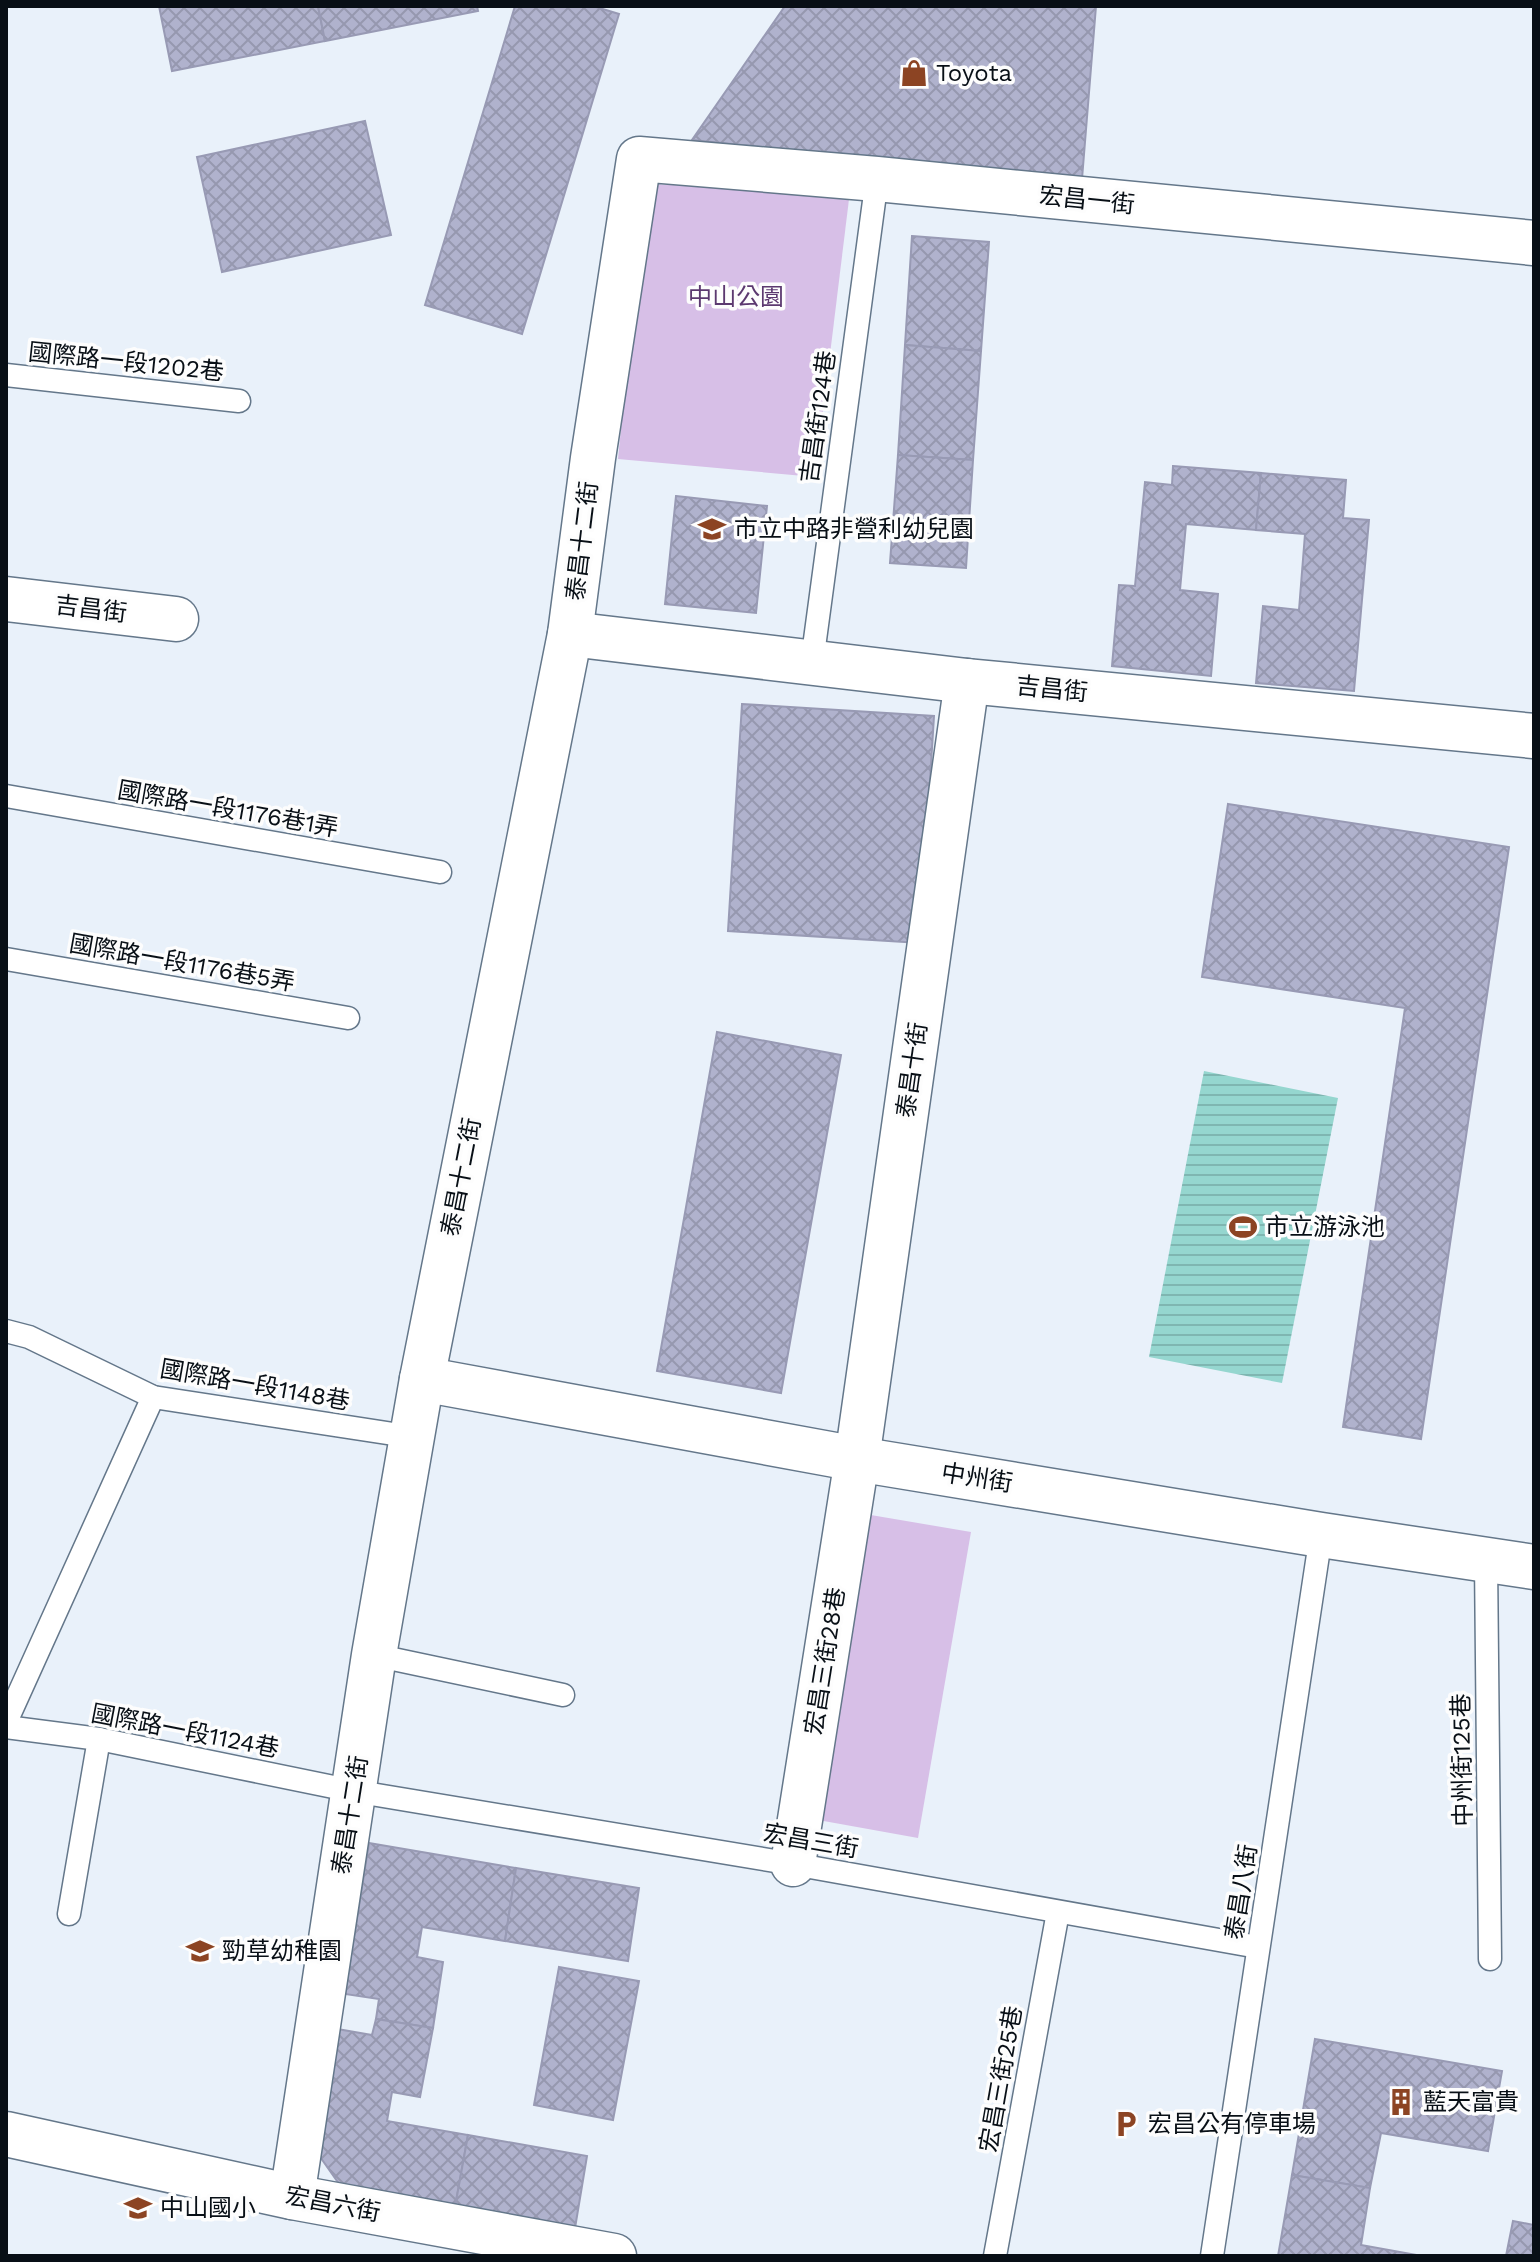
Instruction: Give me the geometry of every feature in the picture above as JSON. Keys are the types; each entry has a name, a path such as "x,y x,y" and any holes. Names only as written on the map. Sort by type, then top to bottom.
{"street":[{"name":"宏昌一街","path":"639,159 1534,243"},
{"name":"泰昌十二街","path":"292,2197 374,1655 422,1379 570,634 593,458 639,159"},
{"name":"吉昌街","path":"6,599 176,619"},
{"name":"吉昌街","path":"570,634 967,681 1534,736"},
{"name":"泰昌十街","path":"857,1459 967,681"},
{"name":"中州街","path":"422,1379 857,1459 1534,1567"},
{"name":"宏昌三街28巷","path":"793,1864 857,1459"},
{"name":"宏昌六街","path":"6,2134 292,2197 614,2256"}],"lane":[{"name":"吉昌街124巷","path":"812,662 877,179"},
{"name":"國際路一段1202巷","path":"6,375 239,401"},
{"name":"國際路一段1176巷1弄","path":"6,796 440,872"},
{"name":"國際路一段1176巷5弄","path":"6,959 348,1018"},
{"name":"國際路一段1148巷","path":"6,1331 29,1337 153,1397 413,1437"},
{"path":"6,1725 153,1397"},
{"name":"泰昌八街","path":"1212,2256 1321,1535"},
{"name":"中州街125巷","path":"1486,1560 1490,1959"},
{"path":"374,1655 563,1695"},
{"name":"國際路一段1124巷","path":"6,1725 99,1739 353,1791"},
{"path":"69,1914 99,1739"},
{"name":"宏昌三街","path":"353,1791 793,1864 1258,1947"},
{"name":"宏昌三街25巷","path":"995,2256 1058,1912"}],"green space":[{"name":"中山公園","path":"645,184 850,191 815,477 618,459"},
{"path":"859,1513 971,1532 918,1838 807,1818"}],"shaded area":[{"name":"市立游泳池","path":"1204,1071 1338,1098 1282,1383 1149,1357"}],"building":[{"path":"159,6 318,6 325,41 172,71"},
{"path":"318,6 477,6 478,11 325,41"},
{"path":"515,6 593,6 619,14 522,334 425,305"},
{"name":"Toyota","path":"785,6 1096,6 1082,179 692,140"},
{"path":"365,121 391,235 222,272 197,157"},
{"path":"912,236 989,242 981,351 905,345"},
{"path":"905,345 981,351 973,460 898,455"},
{"path":"898,455 973,460 966,568 890,563"},
{"path":"1173,466 1261,473 1256,530 1186,524 1180,590 1218,594 1211,676 1112,666 1119,585 1135,586 1145,482 1172,485"},
{"path":"1261,473 1346,480 1343,518 1369,520 1354,691 1256,683 1263,606 1299,610 1305,534 1256,530"},
{"path":"676,496 767,506 756,613 665,604"},
{"path":"742,704 934,716 920,943 728,931"},
{"path":"1228,804 1509,847 1421,1439 1343,1427 1405,1008 1202,977"},
{"path":"717,1032 841,1055 781,1393 657,1371"},
{"path":"369,1843 516,1868 505,1941 422,1927 417,1957 443,1962 433,2028 376,2019 379,1999 345,1994"},
{"path":"516,1868 639,1888 628,1961 505,1941"},
{"path":"559,1967 639,1981 613,2120 534,2105"},
{"path":"376,2019 433,2028 420,2097 392,2092 387,2121 468,2135 455,2207 342,2188 316,2151 337,2029 372,2035"},
{"name":"藍天富貴","path":"1315,2039 1502,2071 1488,2151 1381,2133 1370,2188 1292,2175"},
{"path":"468,2135 587,2156 575,2228 455,2207"},
{"path":"1292,2175 1370,2188 1361,2245 1422,2256 1278,2256"},
{"path":"1513,2221 1534,2225 1534,2256 1506,2256"}],"place":[{"name":"Toyota","path":"914,73"},
{"name":"市立中路非營利幼兒園","path":"712,529"},
{"name":"市立游泳池","path":"1243,1227"},
{"name":"勁草幼稚園","path":"200,1951"},
{"name":"藍天富貴","path":"1401,2102"},
{"name":"宏昌公有停車場","path":"1126,2124"},
{"name":"中山國小","path":"138,2208"}]}
